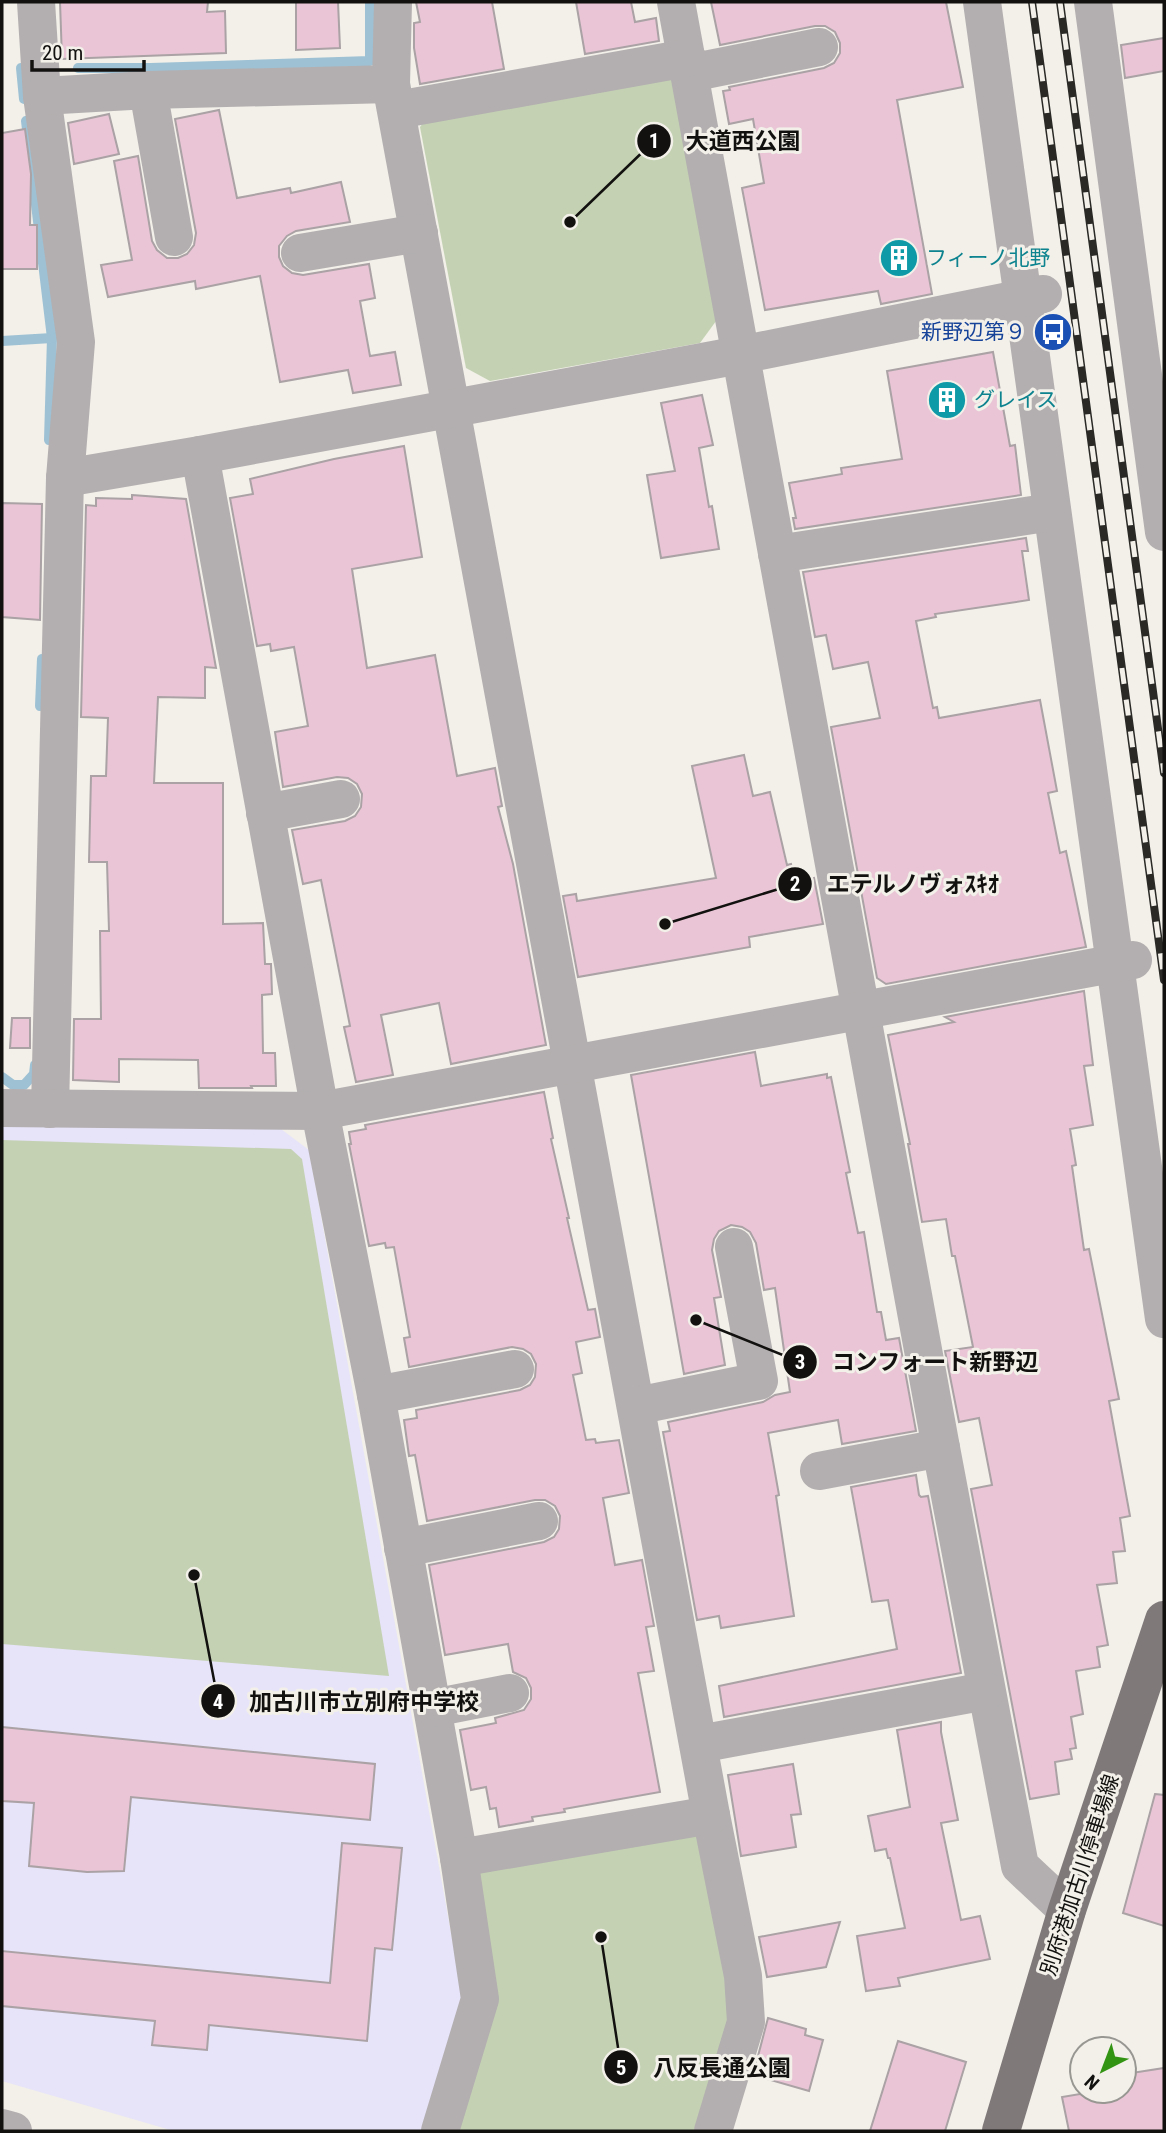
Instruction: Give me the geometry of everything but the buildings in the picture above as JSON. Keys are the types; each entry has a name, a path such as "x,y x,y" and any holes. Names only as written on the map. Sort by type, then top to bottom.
{"main road":[{"name":"別府港加古川停車場線","path":"1001,2131 1067,1910 1164,1620"}],"street":[{"path":"36,2 42,96 76,342 65,478 50,1109"},
{"path":"393,2 394,97 743,1976 746,2022 713,2131"},
{"path":"676,2 985,1691 1020,1866 1067,1910"},
{"path":"982,2 1033,296 1052,512 1123,961 1164,1319"},
{"path":"1093,2 1164,532"},
{"path":"42,96 148,90 394,97 689,65 819,47"},
{"path":"148,90 174,237"},
{"path":"300,253 419,233"},
{"path":"65,478 200,456 740,355 1033,296"},
{"path":"200,456 433,1708 480,1999 440,2131"},
{"path":"777,554 1052,512"},
{"path":"265,813 341,799"},
{"path":"2,1108 320,1111 1123,961"},
{"path":"636,1406 759,1381 734,1247"},
{"path":"376,1395 515,1369"},
{"path":"819,1471 941,1448"},
{"path":"403,1548 539,1521"},
{"path":"699,1744 985,1691"},
{"path":"433,1708 510,1693"},
{"path":"459,1858 711,1815"},
{"path":"2,2128 13,2131"}],"shaded area":[{"path":"2,1120 281,1129 309,1150 463,1999 421,2131 174,2131 2,2081"}],"green space":[{"path":"663,70 676,81 719,317 700,343 490,381 466,368 420,127 432,111"},
{"path":"2,1140 291,1149 302,1159 389,1676 2,1644"},
{"path":"686,1826 699,1838 730,2015 694,2131 456,2131 474,1879 487,1864"}],"waterway":[{"path":"78,68 370,61 370,2"},
{"path":"21,68 24,99"},
{"path":"26,121 52,338 49,440"},
{"path":"2,341 52,338"},
{"path":"40,706 42,659"},
{"path":"2,1077 13,1085 24,1085 34,1074 35,1065"}],"railway":[{"path":"1032,2 1164,980"},
{"path":"1060,2 1164,773"}],"place":[{"name":"大道西公園","path":"570,222"},
{"name":"フィーノ北野","path":"899,258"},
{"name":"新野辺第９","path":"1053,332"},
{"name":"グレイス","path":"947,400"},
{"name":"エテルノヴォｽｷｵ","path":"665,924"},
{"name":"コンフォート新野辺","path":"696,1320"},
{"name":"加古川市立別府中学校","path":"194,1575"},
{"name":"八反長通公園","path":"601,1937"}]}
